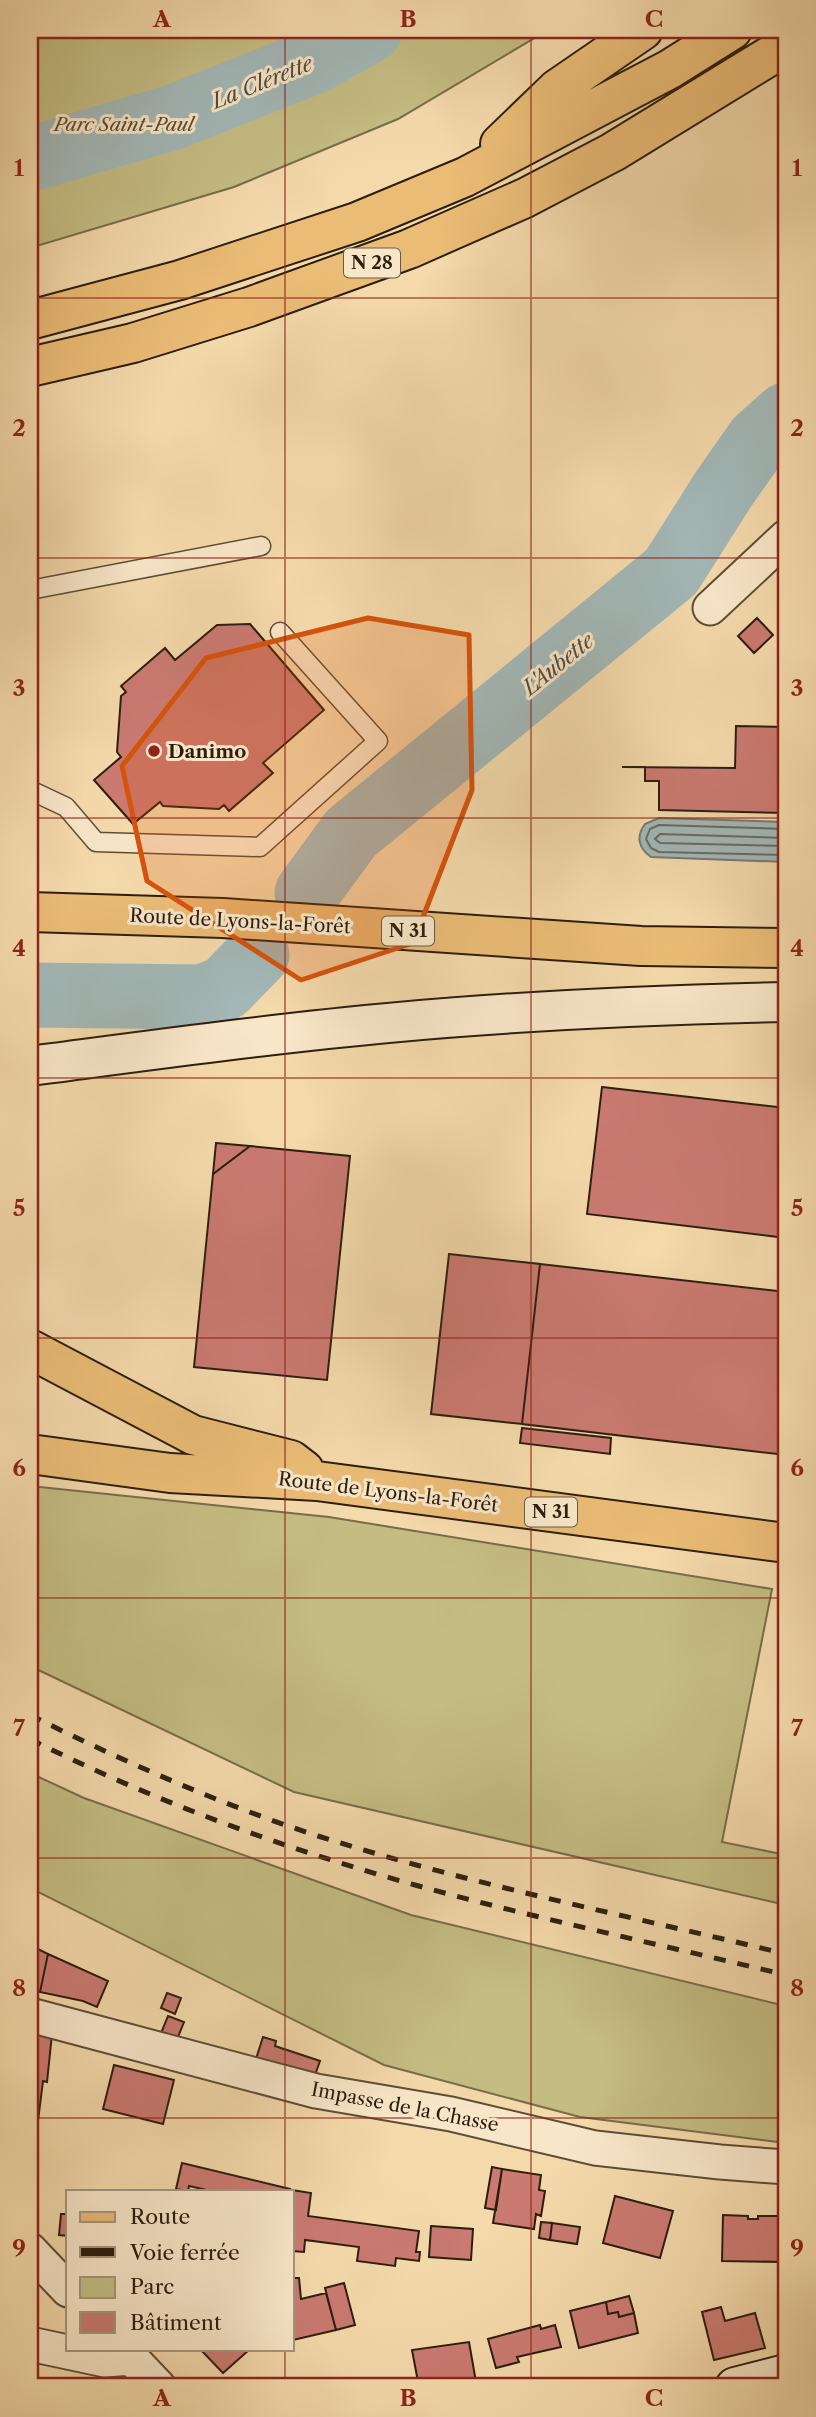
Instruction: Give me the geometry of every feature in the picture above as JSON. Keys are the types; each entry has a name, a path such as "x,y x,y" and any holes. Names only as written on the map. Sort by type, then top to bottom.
{"main road":[{"path":"465,177 557,89 643,30"},
{"name":"N 28","path":"30,320 180,280 357,222 465,177 670,69 732,30"},
{"name":"N 28","path":"30,367 133,344 249,307 410,249 524,198 613,152 786,46"},
{"path":"693,104 786,72"},
{"name":"Route de Lyons-la-Forêt","path":"35,907 641,946 786,948"},
{"path":"30,1349 193,1435 291,1460 317,1481"},
{"name":"Route de Lyons-la-Forêt","path":"30,1454 170,1473 317,1481 786,1543"}],"street":[{"path":"710,608 786,537"},
{"path":"30,1066 256,1037 400,1022 624,1006 786,1002"},
{"name":"Impasse de la Chasse","path":"30,2015 316,2091 451,2114 595,2148 786,2167"},
{"path":"30,2250 66,2288"},
{"path":"30,2344 105,2360 127,2353 159,2387"},
{"path":"735,2387 786,2374"}],"lane":[{"path":"30,590 261,546"},
{"path":"30,790 66,807 96,842 260,847 378,741 280,632"}],"highlighted area":[{"path":"368,618 469,635 472,790 413,943 301,980 147,881 122,766 206,658"}],"green space":[{"name":"Parc Saint-Paul","path":"30,30 548,30 398,119 234,187 30,248"},
{"path":"30,1486 329,1517 772,1589 722,1842 786,1855 786,1905 294,1792 30,1666"},
{"path":"30,1773 84,1798 411,1915 786,2006 786,2143 580,2117 384,2065 30,1888"}],"water":[{"path":"659,818 786,822 786,862 651,857 641,846 640,833 645,824"}],"building":[{"path":"757,618 773,635 754,653 738,636"},
{"path":"250,624 324,710 263,763 273,773 229,811 224,805 219,809 163,806 160,802 133,824 94,780 121,757 117,752 121,696 126,692 121,686 165,648 175,660 217,625"},
{"path":"736,726 786,727 786,813 659,810 659,781 645,781 645,767 735,768"},
{"path":"602,1087 786,1108 786,1238 587,1214"},
{"path":"216,1143 250,1146 213,1174"},
{"path":"250,1146 350,1156 327,1380 194,1367 213,1174"},
{"path":"449,1254 540,1264 522,1424 431,1414"},
{"path":"540,1264 786,1292 786,1455 522,1424"},
{"path":"522,1428 611,1438 610,1454 520,1443"},
{"path":"30,1945 48,1954 40,1992 30,1989"},
{"path":"48,1954 108,1981 97,2007 83,2001 40,1992"},
{"path":"167,1993 181,1998 175,2014 161,2008"},
{"path":"168,2016 184,2022 174,2047 157,2043"},
{"path":"30,2029 52,2034 47,2082 43,2081 38,2121 30,2120 30,2058 34,2059 35,2044 30,2043"},
{"path":"263,2037 276,2041 275,2046 320,2061 313,2081 256,2059"},
{"path":"114,2065 174,2080 163,2124 103,2109"},
{"path":"182,2163 290,2189 207,2190 189,2186 188,2190 176,2189"},
{"path":"492,2167 502,2169 496,2210 485,2208"},
{"path":"502,2169 541,2175 539,2190 545,2191 541,2216 536,2214 534,2229 493,2223"},
{"path":"294,2190 311,2193 308,2216 419,2231 416,2252 420,2252 419,2261 396,2258 395,2266 357,2261 359,2247 305,2240 304,2252 294,2251"},
{"path":"615,2196 673,2211 660,2258 603,2243"},
{"path":"61,2214 66,2214 66,2236 59,2235"},
{"path":"723,2215 748,2216 748,2219 758,2219 758,2216 782,2216 782,2222 786,2222 786,2262 722,2261"},
{"path":"541,2222 552,2223 550,2240 539,2238"},
{"path":"552,2223 580,2227 577,2244 550,2240"},
{"path":"431,2226 473,2229 471,2260 429,2257"},
{"path":"294,2278 299,2278 301,2299 326,2293 336,2330 294,2340"},
{"path":"344,2283 355,2325 336,2330 325,2288"},
{"path":"629,2296 634,2313 619,2317 618,2312 608,2314 606,2302"},
{"path":"606,2302 608,2314 618,2312 619,2317 634,2313 638,2333 579,2348 570,2311"},
{"path":"721,2307 725,2321 755,2313 765,2348 714,2360 702,2312"},
{"path":"540,2325 541,2329 555,2325 561,2347 517,2357 519,2362 496,2368 488,2339"},
{"path":"469,2342 476,2382 419,2387 412,2350"},
{"path":"201,2350 249,2350 223,2373"}],"waterway":[{"name":"La Clérette","path":"30,159 171,118 315,61 370,30"},
{"name":"L'Aubette","path":"307,893 351,833 671,572 758,440 786,415"},
{"name":"L'Aubette","path":"30,995 202,997 225,988 257,955"}],"railway":[{"path":"30,1715 172,1781 318,1836 493,1885 786,1954"},
{"path":"30,1739 171,1803 366,1871 508,1909 786,1975"}],"place":[{"name":"Danimo","path":"154,751"}]}
